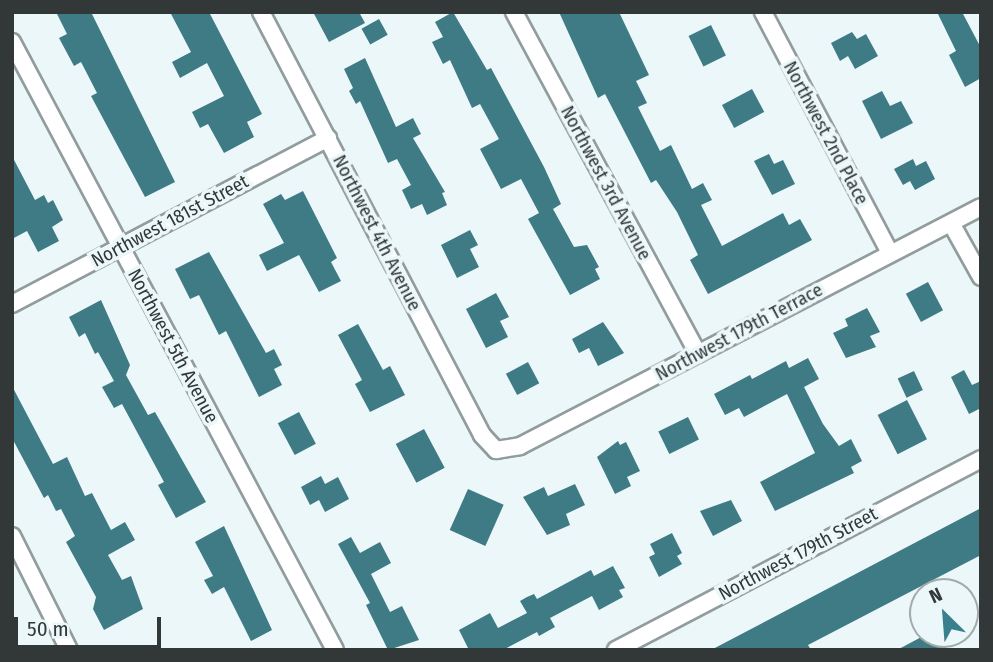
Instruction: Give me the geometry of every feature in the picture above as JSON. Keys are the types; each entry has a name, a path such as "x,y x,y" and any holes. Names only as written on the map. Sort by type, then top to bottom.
{"street":[{"name":"Northwest 4th Avenue","path":"261,12 482,435 496,450"},
{"name":"Northwest 3rd Avenue","path":"514,12 698,354"},
{"name":"Northwest 2nd Place","path":"763,12 890,253"},
{"name":"Northwest 5th Avenue","path":"12,42 335,650"},
{"name":"Northwest 181st Street","path":"12,304 328,138"},
{"name":"Northwest 179th Terrace","path":"496,450 520,446 981,207"},
{"path":"951,223 981,277"},
{"name":"Northwest 179th Street","path":"616,650 981,459"},
{"path":"12,536 69,650"}],"building":[{"path":"56,12 91,12 175,182 145,197 91,96 97,93 81,62 74,66 59,38 67,34"},
{"path":"170,12 209,12 262,114 247,122 254,137 224,153 208,124 200,128 192,112 224,96 207,63 180,78 172,62 191,52"},
{"path":"313,12 359,12 365,23 329,42"},
{"path":"453,12 487,70 491,68 544,167 561,204 553,209 574,247 587,245 599,267 595,269 600,279 570,295 528,219 539,213 521,179 501,189 480,149 499,139 480,104 472,108 450,60 443,64 432,42 443,37 435,22"},
{"path":"559,12 619,12 649,75 636,81 647,103 638,107 660,151 671,145 692,189 703,183 712,200 701,205 722,246 783,213 789,225 800,219 812,240 708,294 690,260 698,255 677,212 656,180 651,183 605,94 598,98"},
{"path":"937,12 962,12 981,48 981,78 965,87 949,55 956,51"},
{"path":"379,19 388,35 370,44 362,29"},
{"path":"711,25 726,56 703,67 689,36"},
{"path":"852,32 857,39 866,34 878,56 855,69 848,56 840,61 831,43"},
{"path":"365,58 396,127 413,118 421,134 413,138 445,192 442,193 447,205 427,215 422,204 411,209 402,190 411,185 397,159 388,163 360,101 356,104 349,91 353,88 344,69"},
{"path":"752,89 764,112 734,128 722,105"},
{"path":"882,91 890,106 901,101 913,123 881,139 862,101"},
{"path":"769,154 774,164 783,160 795,184 772,195 754,161"},
{"path":"12,156 35,200 44,195 48,203 53,200 63,220 52,227 59,241 38,252 27,231 12,239"},
{"path":"913,159 916,166 926,161 935,179 915,190 910,181 903,185 894,169"},
{"path":"303,191 337,258 331,262 341,281 319,292 299,255 267,271 259,255 284,243 263,204 281,194 285,200"},
{"path":"470,230 478,245 470,249 479,267 457,278 441,245"},
{"path":"209,252 266,353 274,349 282,365 274,369 282,385 259,397 226,331 219,335 199,295 190,299 175,269"},
{"path":"928,282 943,310 921,322 906,294"},
{"path":"496,293 509,317 500,321 508,337 486,348 466,309"},
{"path":"101,300 130,365 126,375 148,415 155,412 206,502 176,518 158,485 164,482 122,404 114,408 102,387 114,381 98,352 95,354 85,333 79,337 69,317"},
{"path":"867,308 880,332 870,336 876,347 846,358 833,333 848,326 845,319"},
{"path":"603,322 624,353 598,366 589,348 579,353 572,339"},
{"path":"358,324 383,370 390,366 405,395 370,412 355,384 362,380 338,335"},
{"path":"808,358 819,379 804,387 823,424 839,446 851,439 862,461 851,467 854,473 775,511 760,482 815,453 787,394 744,417 739,408 725,415 714,394 750,375 752,379 786,361 789,368"},
{"path":"528,362 539,383 517,395 506,374"},
{"path":"964,370 972,385 981,381 981,408 969,414 951,377"},
{"path":"914,371 923,390 907,398 898,379"},
{"path":"12,386 53,464 67,457 85,496 92,493 111,530 125,522 135,540 108,555 122,580 131,576 143,609 104,630 93,609 96,597 66,542 75,536 61,509 56,511 48,495 44,498 12,438"},
{"path":"907,400 927,439 898,454 878,415"},
{"path":"299,412 316,444 295,455 278,423"},
{"path":"688,417 699,439 669,454 658,431"},
{"path":"424,429 445,468 416,483 396,444"},
{"path":"618,441 620,445 626,442 640,471 627,477 631,486 615,494 597,457"},
{"path":"321,476 325,484 338,477 349,499 325,512 319,500 310,505 301,487"},
{"path":"575,484 585,505 566,514 570,525 547,535 523,497 544,487 548,496"},
{"path":"468,489 504,505 485,546 450,530"},
{"path":"731,500 742,521 713,536 700,511"},
{"path":"981,508 981,555 937,578 909,578 909,592 808,645 811,650 711,650"},
{"path":"224,526 272,630 251,641 224,587 212,594 204,580 213,576 195,542"},
{"path":"672,533 682,553 677,556 682,564 659,577 649,557 655,554 650,544"},
{"path":"351,537 360,553 380,542 391,563 371,574 390,612 402,606 419,640 388,650 366,605 370,603 338,544"},
{"path":"613,566 625,588 619,590 623,597 599,610 592,596 550,618 555,627 539,636 537,632 503,650 469,650 459,630 490,613 498,628 527,613 520,601 527,597 534,594 537,599 591,570 594,576"},
{"path":"909,644 909,648 947,650 897,650"}]}
